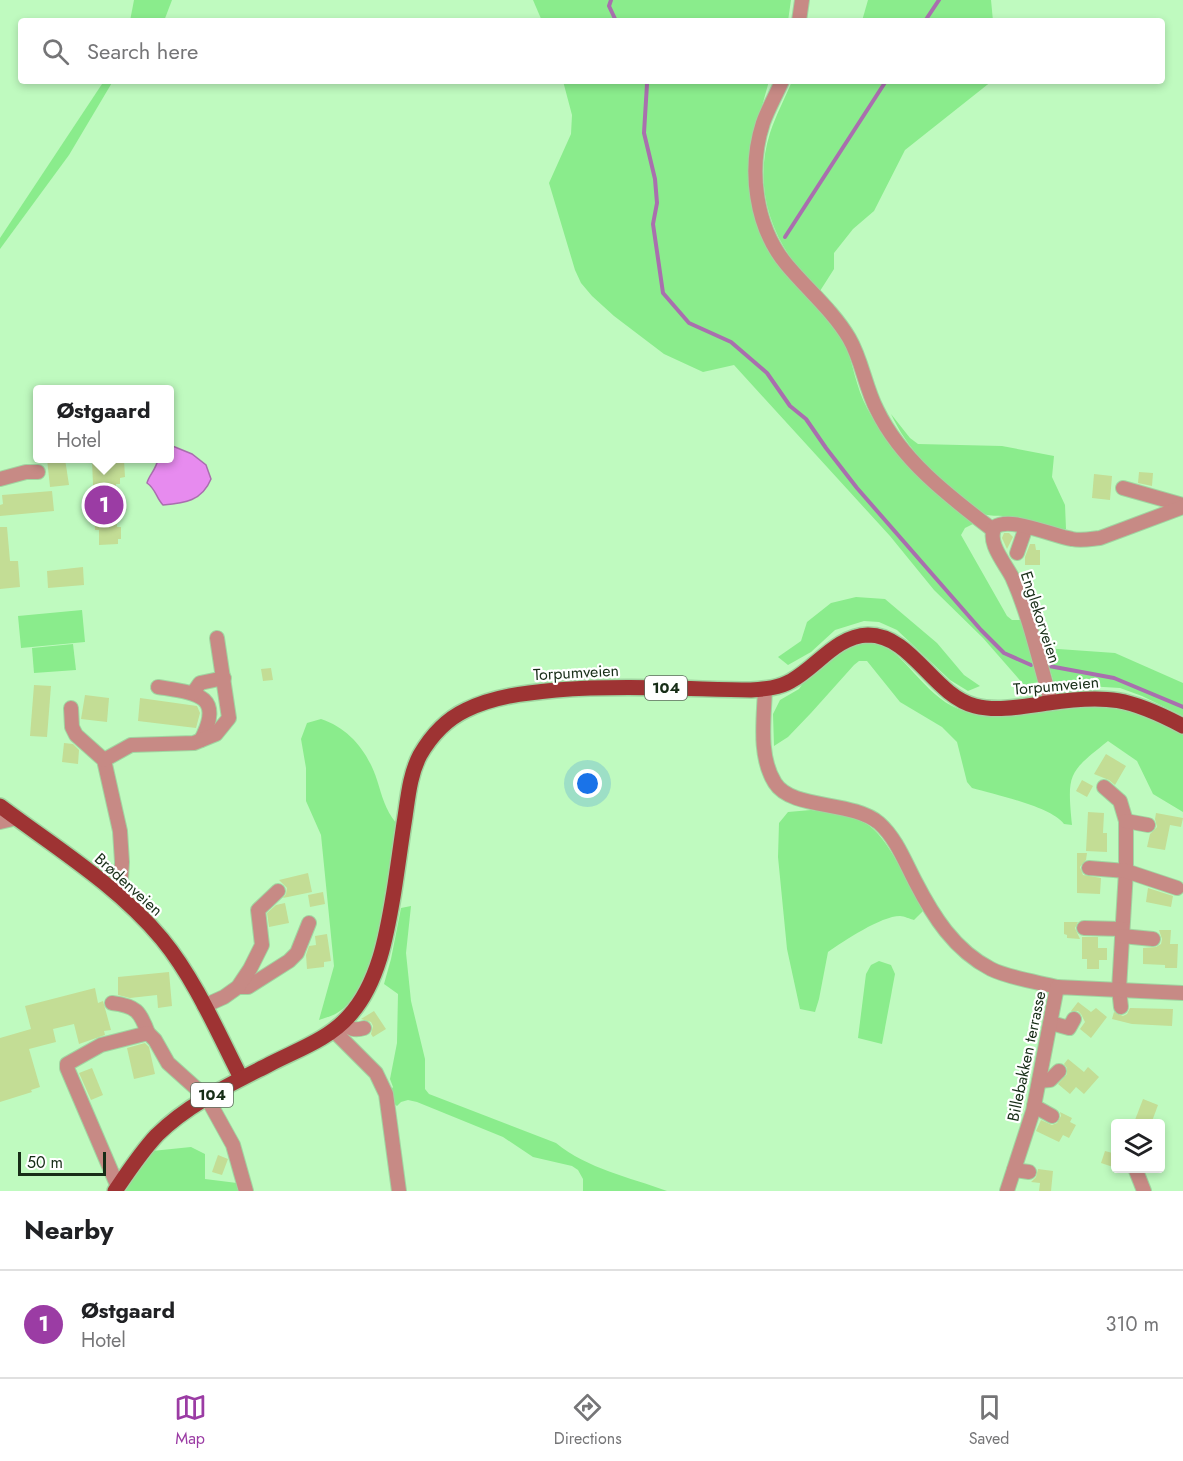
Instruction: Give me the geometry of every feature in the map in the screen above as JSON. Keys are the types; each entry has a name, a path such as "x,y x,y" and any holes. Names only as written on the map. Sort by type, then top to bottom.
{"main road":[{"name":"Torpumveien","path":"117,1189 139,1156 157,1135 183,1113 242,1078 321,1038 338,1027 356,1008 368,988 387,933 409,789 417,761 428,742 441,728 453,717 479,704 519,694 607,687 765,689 788,683 844,641 866,635 892,641 948,692 967,704 987,709 1098,698 1122,700 1158,713 1183,726"},
{"name":"Brødenveien","path":"0,806 120,896 164,941 204,1006 242,1078"}],"street":[{"path":"799,18 802,0"},
{"path":"781,84 764,122 755,166 761,213 774,245 785,262 839,322 851,340 877,411 905,452 951,498 993,530 999,524 1006,522 1069,539 1086,540 1100,538 1183,506"},
{"path":"0,479 26,472 38,472"},
{"path":"1123,488 1183,506"},
{"path":"1017,553 1026,527"},
{"name":"Englekorveien","path":"993,530 995,545 1013,580 1028,622 1050,702"},
{"path":"104,760 131,745 194,743 216,734 229,718 218,638"},
{"path":"193,693 200,683 224,678"},
{"path":"158,687 193,693 207,703 210,724 201,740"},
{"path":"765,689 764,747 767,766 781,790 796,798 857,812 878,823 898,849 933,916 957,944 993,970 1057,987"},
{"path":"71,708 72,727 76,735 104,760 120,831 122,862 120,896"},
{"path":"1104,787 1120,801 1126,821 1120,1007"},
{"path":"0,822 17,818"},
{"path":"1126,821 1148,825"},
{"path":"1089,868 1126,871 1177,888"},
{"path":"204,1006 225,997 238,987 250,969 262,945 258,910 278,891"},
{"path":"238,987 248,987 289,961 297,953 309,923"},
{"path":"1084,928 1153,939"},
{"name":"Billebakken terrasse","path":"1006,1191 1034,1106 1057,987 1183,993"},
{"path":"112,1003 137,1010 148,1033 155,1040 168,1063 207,1098 233,1144 246,1191"},
{"path":"1051,1023 1069,1028 1074,1019"},
{"path":"338,1027 358,1030 364,1028"},
{"path":"338,1027 376,1073 386,1094 399,1191"},
{"path":"117,1189 66,1068 67,1064 83,1053 100,1045 148,1033"},
{"path":"1040,1081 1050,1080 1059,1071"},
{"path":"1034,1106 1052,1116"},
{"path":"1014,1170 1029,1172"},
{"path":"1137,1173 1144,1191"}],"green space":[{"path":"134,0 172,0 165,18 131,18"},
{"path":"533,0 791,0 788,18 541,18"},
{"path":"868,0 991,0 993,18 863,18"},
{"path":"102,84 111,84 69,155 0,249 0,238"},
{"path":"564,84 768,84 751,146 750,196 758,222 845,342 860,392 876,424 915,470 973,524 965,528 961,535 1007,616 1012,620 1022,620 1038,682 1024,685 983,638 934,590 890,536 734,365 703,372 664,354 614,316 581,283 549,183 571,134 572,115"},
{"path":"791,84 988,84 905,150 874,211 853,229 834,253 834,269 820,291 791,258 779,239 771,219 763,177 765,155 772,126"},
{"path":"891,414 910,438 918,444 1002,446 1054,456 1052,477 1065,505 1066,529 1047,527 1012,517 980,513 921,459 904,438"},
{"path":"856,597 885,599 937,643 964,675 980,686 968,691 950,680 897,630 879,622 864,621 835,630 811,652 788,665 778,657 801,641 807,622 831,603"},
{"path":"82,610 85,642 21,648 18,616"},
{"path":"876,641 899,657 940,698 965,711 988,713 1098,706 1116,707 1142,715 1183,735 1183,812 1153,794 1137,761 1108,741 1085,760 1073,776 1070,794 1072,825 1064,824 1035,807 972,788 967,782 957,742 942,727 900,702 867,661 859,661 854,665 788,737 774,746 773,714 780,700 799,689 807,677 848,646"},
{"path":"73,644 76,670 34,673 32,648"},
{"path":"1044,648 1115,653 1183,683 1183,716 1120,688 1054,684"},
{"path":"321,719 340,728 363,751 373,770 386,807 396,823 380,926 363,980 352,1000 337,1013 319,1020 334,966 321,835 306,801 306,768 301,739 307,723"},
{"path":"811,810 852,817 874,829 890,850 923,911 914,920 900,916 883,920 828,952 815,1012 800,1009 787,949 778,857 779,823 788,812"},
{"path":"411,906 406,953 411,1001 425,1059 425,1089 429,1094 556,1143 595,1166 667,1191 583,1191 583,1179 578,1170 572,1166 533,1157 503,1137 417,1102 408,1100 397,1106 391,1101 390,1091 393,1087 390,1079 397,1043 398,994 384,984 401,908"},
{"path":"879,961 891,965 895,974 882,1044 858,1038 866,974 871,965"},
{"path":"191,1147 205,1154 205,1179 237,1183 246,1191 122,1191 152,1151"}],"shaded area":[{"path":"174,447 192,454 206,465 211,479 198,496 179,503 163,505 147,483 157,463 174,463"}],"building":[{"path":"47,463 66,463 69,485 50,487"},
{"path":"92,463 124,463 125,477 120,478 120,484 116,484 117,527 121,527 121,539 118,539 118,544 99,545 99,530 95,530"},
{"path":"1139,472 1153,473 1152,486 1138,483"},
{"path":"1094,474 1112,476 1110,500 1092,498"},
{"path":"52,491 54,511 0,516 0,505 3,504 2,495"},
{"path":"0,527 7,527 10,561 18,561 20,587 0,589"},
{"path":"1004,533 1009,533 1013,537 1007,549 1002,538"},
{"path":"1030,544 1035,544 1036,550 1040,550 1040,565 1025,565 1025,557"},
{"path":"83,567 84,585 48,588 47,571"},
{"path":"271,668 273,680 263,681 261,669"},
{"path":"34,685 51,686 47,737 30,736"},
{"path":"85,695 109,698 107,722 81,719"},
{"path":"140,698 197,706 200,713 196,728 138,721"},
{"path":"64,743 73,744 79,750 78,764 62,762"},
{"path":"1106,754 1126,766 1115,785 1094,774"},
{"path":"1082,780 1093,786 1087,797 1076,791"},
{"path":"1088,812 1104,813 1103,833 1107,833 1107,852 1086,851"},
{"path":"1156,813 1183,818 1181,827 1170,825 1165,850 1147,847 1150,834 1157,827"},
{"path":"1077,853 1087,853 1086,860 1080,867 1083,875 1101,878 1100,894 1077,893"},
{"path":"308,873 312,892 283,898 287,888 279,880"},
{"path":"1148,888 1173,896 1171,907 1146,902"},
{"path":"323,892 325,904 310,907 308,895"},
{"path":"285,903 289,923 269,927 267,913 276,905"},
{"path":"1064,922 1078,922 1075,928 1080,939 1067,938 1064,934"},
{"path":"1159,930 1171,930 1170,944 1178,944 1177,968 1143,964 1143,948 1156,947 1161,944"},
{"path":"327,934 331,961 324,962 324,967 307,969 306,955 309,946 316,945 315,936"},
{"path":"1082,937 1098,937 1098,948 1107,948 1107,960 1099,960 1099,969 1087,969 1087,959 1082,959"},
{"path":"169,972 172,1006 158,1008 157,995 130,998 118,995 118,977"},
{"path":"95,988 98,1003 103,1001 111,1030 104,1031 105,1035 79,1044 74,1024 53,1029 56,1042 29,1049 40,1087 31,1090 32,1092 0,1102 0,1038 31,1029 25,1006"},
{"path":"1078,1002 1091,1012 1096,1008 1107,1017 1091,1038 1080,1029 1085,1022 1081,1014 1078,1011 1071,1011"},
{"path":"1130,1008 1173,1009 1172,1026 1132,1024 1112,1019 1114,1012 1123,1016"},
{"path":"374,1011 386,1029 373,1037 371,1022 361,1019"},
{"path":"145,1043 149,1047 155,1074 134,1079 127,1048"},
{"path":"1068,1059 1084,1072 1088,1067 1099,1077 1084,1094 1076,1087 1070,1094 1058,1084 1067,1074 1064,1064"},
{"path":"92,1068 103,1095 91,1100 79,1073"},
{"path":"1143,1099 1158,1105 1153,1119 1135,1119"},
{"path":"1060,1112 1072,1118 1070,1122 1076,1125 1069,1138 1063,1135 1059,1142 1036,1131 1041,1120 1052,1125 1057,1123 1061,1116"},
{"path":"1105,1151 1111,1153 1111,1166 1101,1163"},
{"path":"218,1155 228,1159 222,1175 212,1172"},
{"path":"1038,1169 1053,1171 1051,1191 1039,1191 1040,1183 1031,1182 1036,1177"}],"waterway":[{"path":"611,0 609,6 615,18"},
{"path":"927,18 939,0"},
{"path":"647,84 644,133 655,179 657,203 653,224 663,293 689,323 731,342 767,373 790,406 806,419 857,488 981,630 1004,653 1031,665"},
{"path":"785,237 884,84"},
{"path":"1049,666 1114,678 1183,707"}],"place":[{"name":"Østgaard","path":"104,505"}]}
